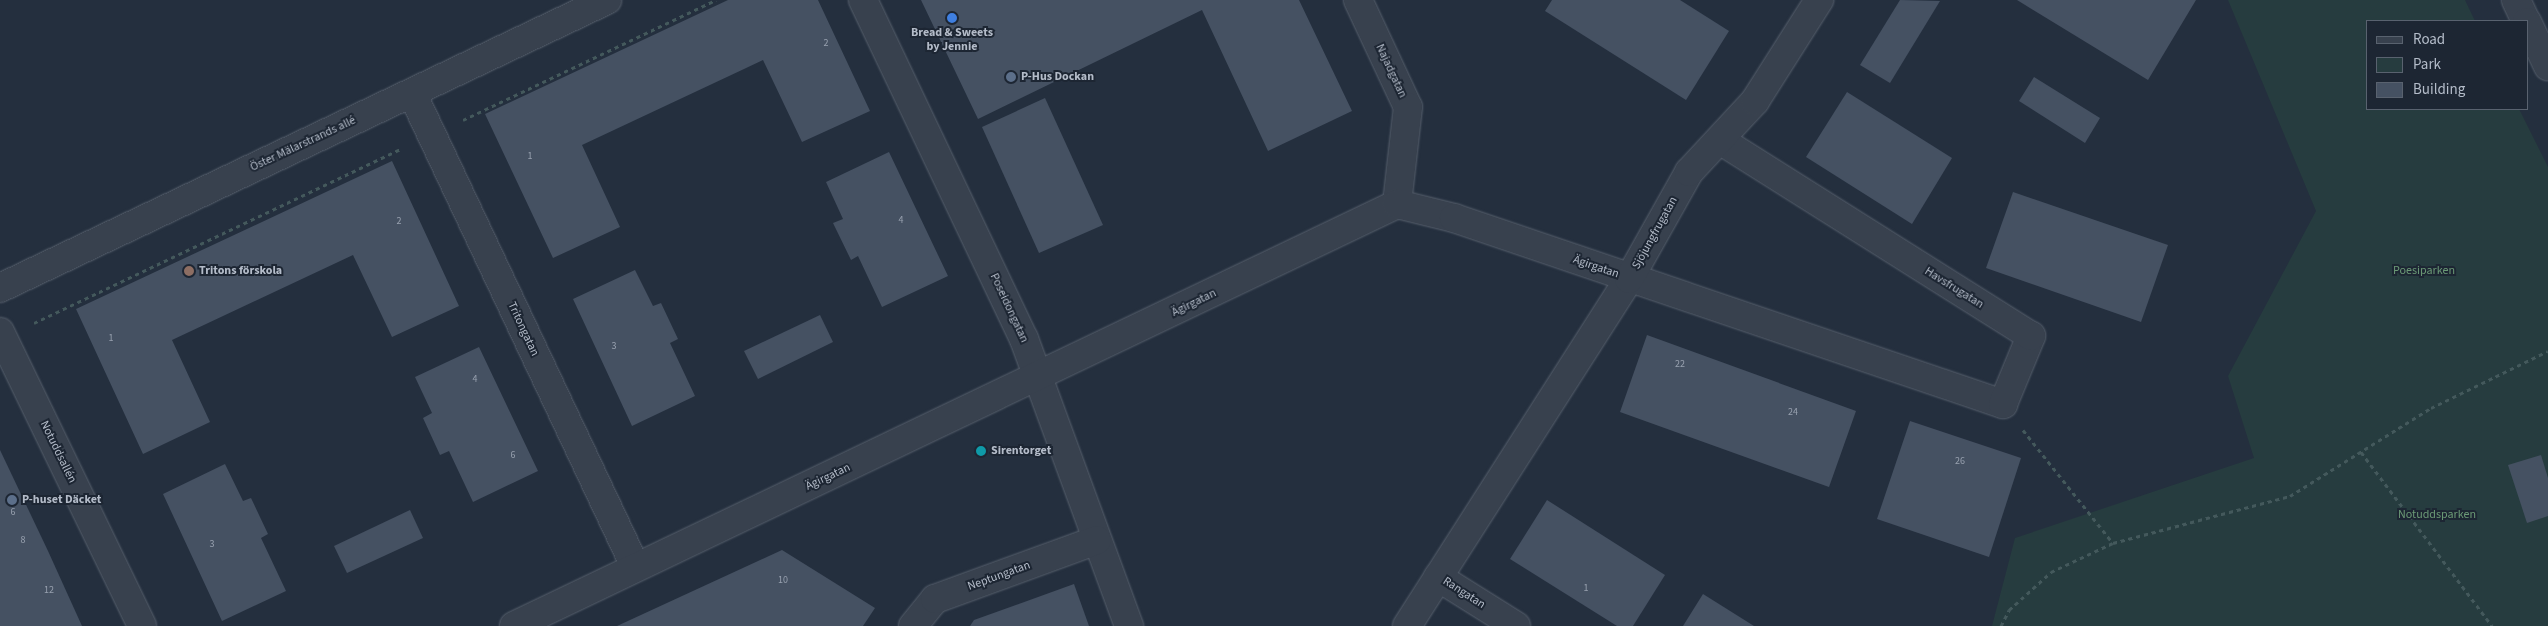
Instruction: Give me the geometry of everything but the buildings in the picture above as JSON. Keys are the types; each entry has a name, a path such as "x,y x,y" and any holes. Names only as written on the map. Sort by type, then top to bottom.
{"street":[{"name":"Öster Mälarstrands allé","path":"0,288 607,0"},
{"name":"Poseidongatan","path":"863,0 1039,379 1129,626"},
{"name":"Najadgatan","path":"1358,0 1408,107 1397,204"},
{"name":"Sjöjungfrugatan","path":"1407,626 1629,279 1689,172 1721,141 1755,101 1819,0"},
{"path":"2516,0 2525,20"},
{"path":"2528,26 2548,66"},
{"name":"Tritongatan","path":"412,93 635,566"},
{"name":"Havsfrugatan","path":"1721,141 2031,336 2003,404"},
{"name":"Ägirgatan","path":"514,626 635,566 1039,379 1397,204 1454,218 1896,370 2003,404"},
{"name":"Notuddsallén","path":"2,335 142,626"},
{"name":"Neptungatan","path":"913,626 935,599 1097,540"},
{"name":"Rangatan","path":"1438,577 1516,626"}],"path":[{"path":"2,335 716,0"},
{"path":"2001,626 2009,610 2030,588 2051,572 2112,543 2290,496 2431,408 2548,351"},
{"path":"2003,404 2112,543"},
{"path":"2361,452 2492,626"}],"green space":[{"path":"2228,0 2465,0 2475,20 2366,20 2366,110 2520,110 2548,167 2548,626 1992,626 2015,538 2254,458 2228,376 2316,211"}],"place":[{"name":"Bread & Sweets by Jennie","path":"952,18"},
{"name":"P-Hus Dockan","path":"1011,77"},
{"name":"Tritons förskola","path":"189,271"},
{"name":"Sirentorget","path":"981,451"},
{"name":"P-huset Däcket","path":"12,500"}],"park label":[{"name":"Poesiparken","path":"2424,271"},
{"name":"Notuddsparken","path":"2437,515"}]}
